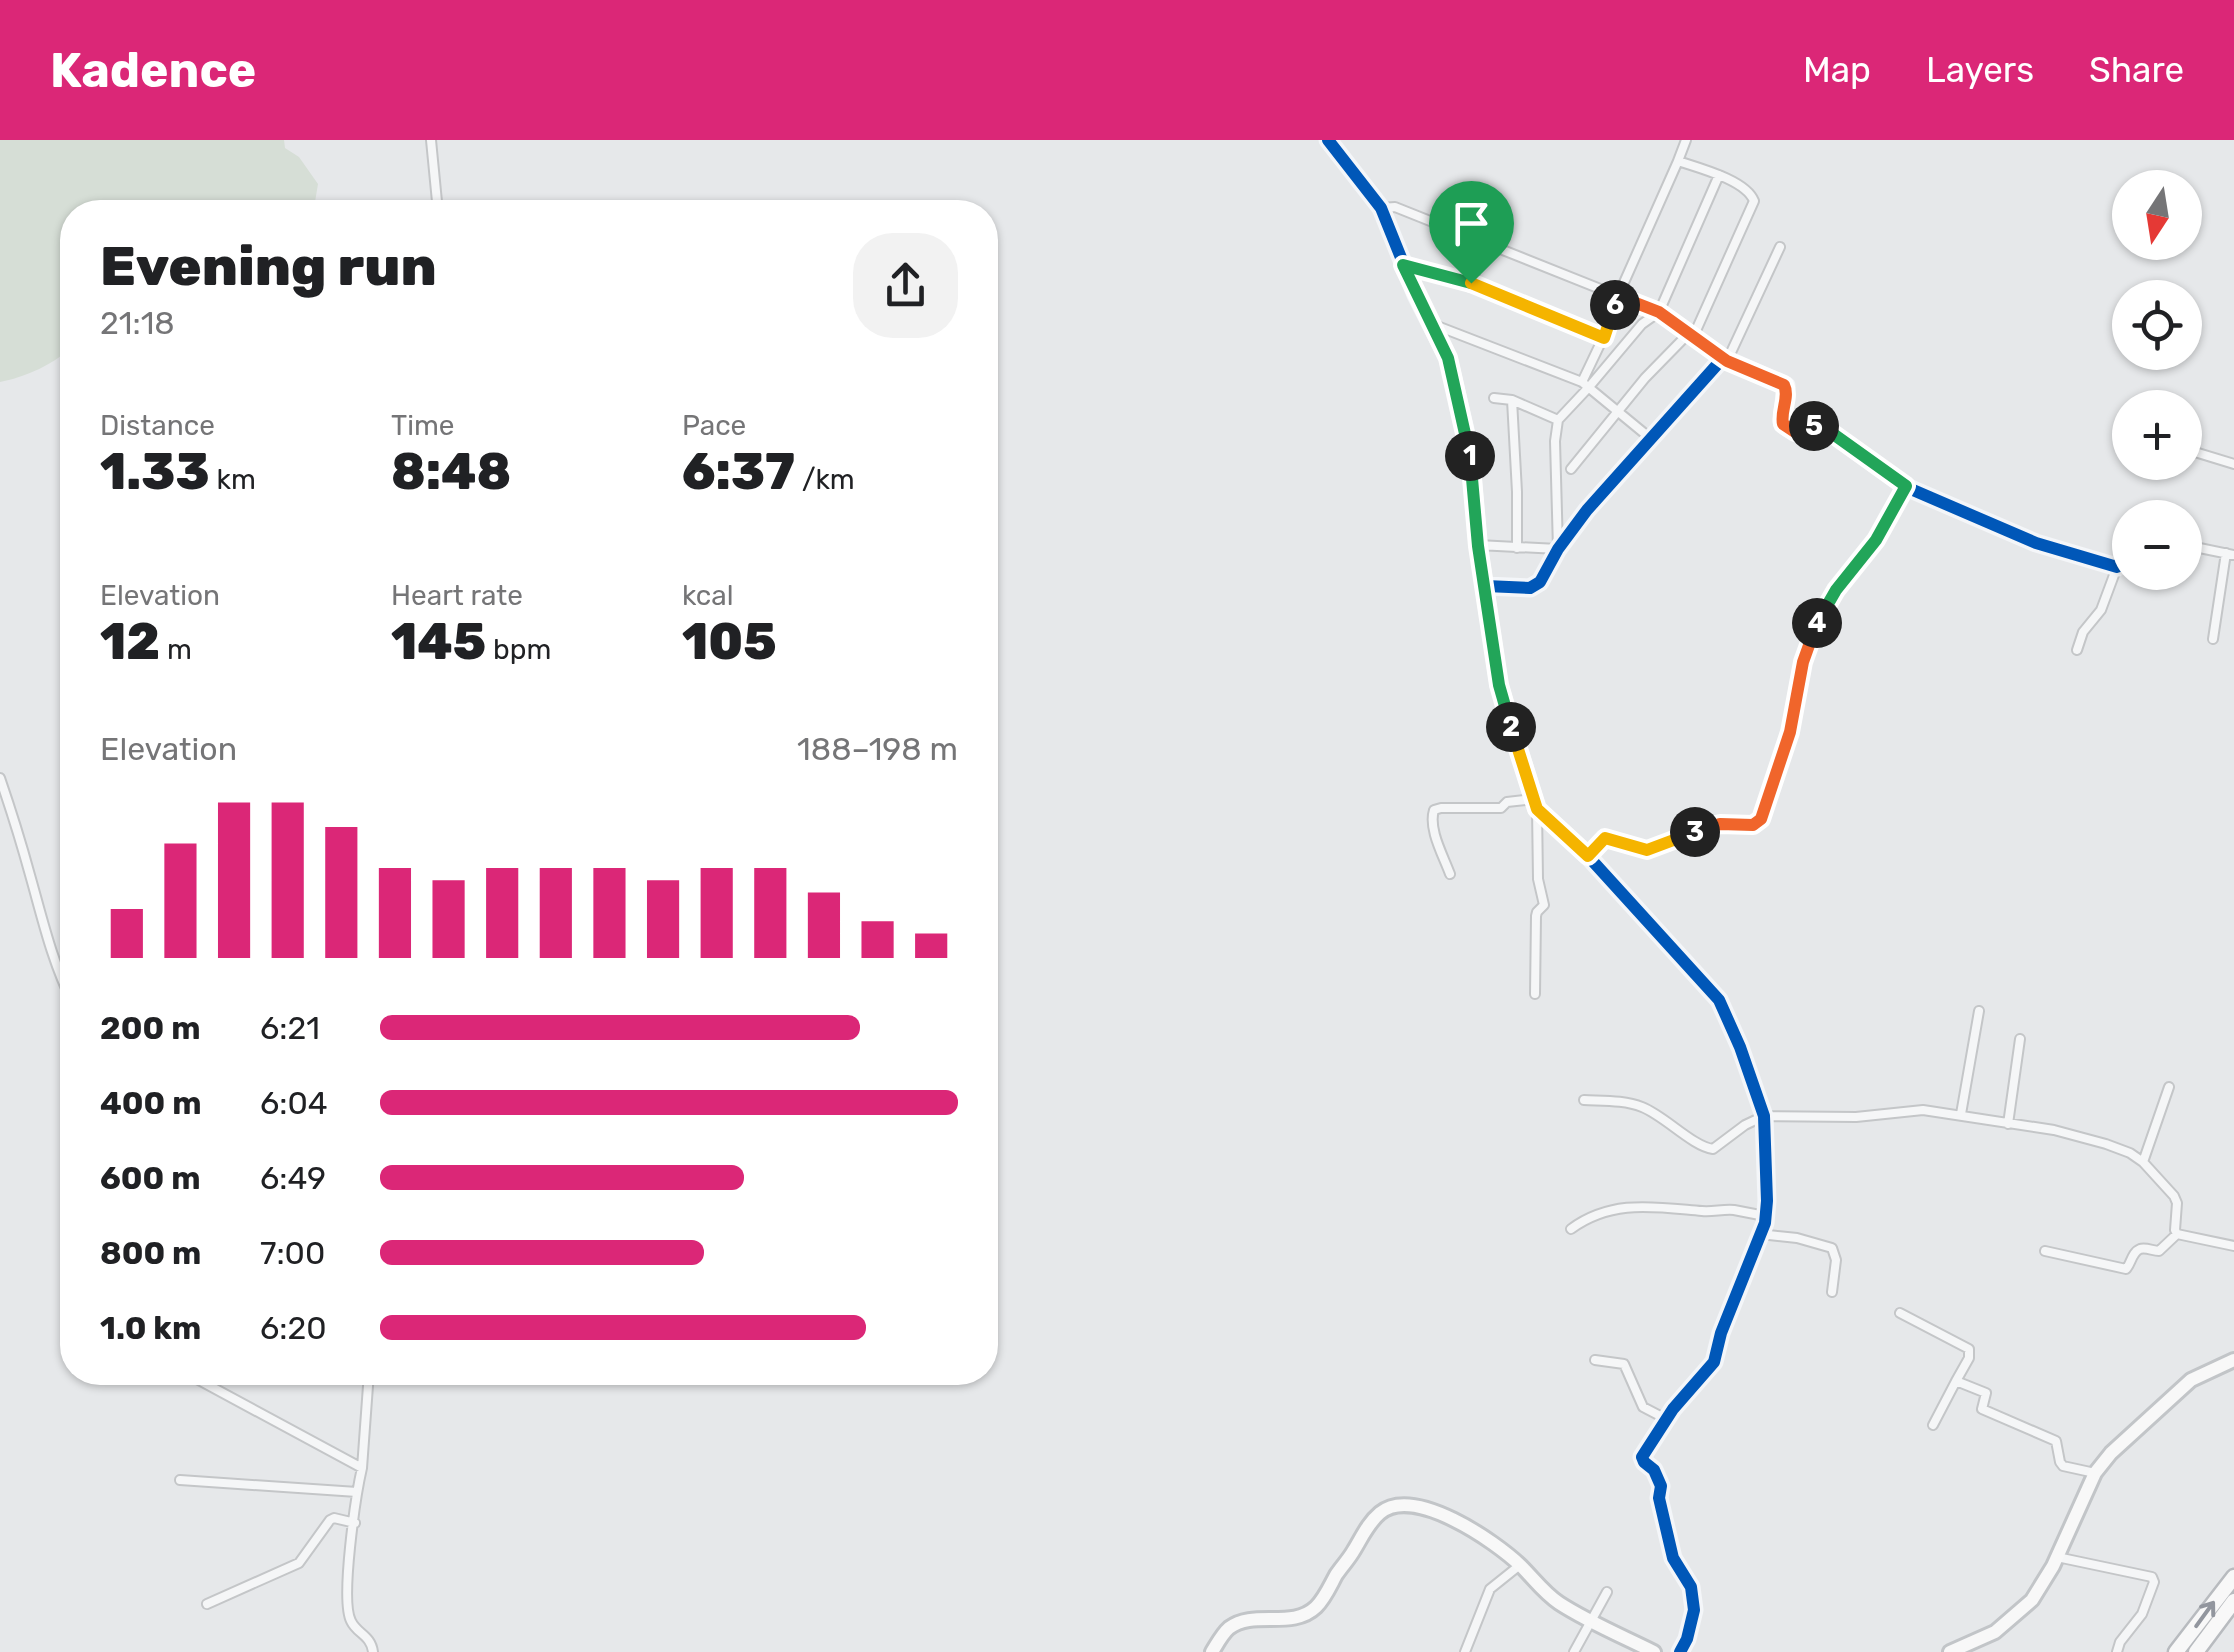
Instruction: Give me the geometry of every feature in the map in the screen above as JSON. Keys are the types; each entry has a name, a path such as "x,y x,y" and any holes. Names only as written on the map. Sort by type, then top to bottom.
{"highway":[{"path":"2176,1652 2234,1577"},
{"path":"2196,1652 2234,1601"}],"main road":[{"path":"1950,1652 1995,1632 2038,1590 2095,1472 2126,1438 2191,1380 2234,1360"},
{"path":"1212,1652 1227,1629 1236,1624 1290,1619 1316,1607 1366,1529 1381,1512 1396,1506 1422,1507 1482,1537 1520,1565 1553,1599 1654,1652"}],"street":[{"path":"431,140 437,200"},
{"path":"1328,140 1381,208 1403,265 1448,358 1470,451 1478,546 1499,685 1535,804 1538,879 1544,905 1536,916 1535,994"},
{"path":"1585,385 1618,296 1686,140"},
{"path":"1571,470 1618,410 1692,334 1754,201 1750,192 1719,175 1678,160"},
{"path":"1558,549 1554,441 1558,420 1642,324 1659,312 1719,175"},
{"path":"1381,208 1394,207 1659,312 1725,359 1786,386 1782,421 1788,428 1799,431 1822,426 1906,486 2036,543 2112,566"},
{"path":"1471,283 1486,244"},
{"path":"1486,586 1530,588 1544,576 1586,510 1725,359 1780,247"},
{"path":"1403,265 1471,283 1604,338"},
{"path":"1432,324 1585,385 1650,438"},
{"path":"1494,398 1512,400 1558,420"},
{"path":"1512,400 1516,548"},
{"path":"2202,454 2234,464"},
{"path":"1588,856 1605,838 1647,850 1713,825 1758,823 1790,732 1803,662 1815,626 1836,590 1876,540 1906,486"},
{"path":"1478,546 1558,549"},
{"path":"2202,548 2230,554 2213,638"},
{"path":"2077,650 2083,632 2101,610 2112,580"},
{"path":"0,778 60,973"},
{"path":"1450,874 1434,828 1434,810 1500,808 1507,802 1535,804 1588,856 1719,1000 1764,1116 1767,1201 1760,1234 1720,1333 1714,1362 1666,1419 1642,1457 1661,1486 1659,1498 1674,1558 1691,1587 1694,1610 1680,1652"},
{"path":"1961,1114 1979,1012"},
{"path":"2008,1124 2020,1039"},
{"path":"2143,1162 2169,1087"},
{"path":"1584,1100 1640,1106 1707,1149 1764,1116 1856,1117 1923,1110 2054,1130 2106,1144 2143,1162 2174,1196 2177,1234"},
{"path":"1571,1229 1611,1209 1635,1207 1732,1210 1766,1216"},
{"path":"1760,1234 1797,1238 1832,1248 1836,1260 1832,1292"},
{"path":"2177,1234 2234,1246"},
{"path":"2045,1251 2126,1269 2135,1252 2159,1251 2177,1234"},
{"path":"1900,1313 1968,1349 1969,1358 1933,1425"},
{"path":"1595,1360 1624,1364 1643,1407 1666,1419"},
{"path":"1956,1381 1986,1394 1982,1410 2056,1441 2063,1466 2095,1472"},
{"path":"208,1385 362,1468"},
{"path":"369,1385 348,1596 350,1620 370,1639 373,1652"},
{"path":"180,1480 357,1492"},
{"path":"208,1604 302,1561 326,1522 334,1518 355,1522"},
{"path":"2057,1557 2152,1577 2154,1582 2142,1614 2120,1642 2118,1652"},
{"path":"1464,1652 1490,1589 1520,1565"},
{"path":"1574,1652 1607,1592"}],"shaded area":[{"path":"0,140 284,140 285,148 299,157 318,184 315,200 60,200 60,356 40,369 0,382"}],"cycle path":[{"path":"1328,140 1381,208 1416,295 1448,358 1470,451 1478,545 1499,685 1537,809 1588,856 1719,1000 1764,1116 1765,1223 1721,1333 1714,1362 1673,1409 1642,1457 1661,1486 1659,1498 1673,1558 1691,1587 1694,1610 1680,1652"},
{"path":"1486,586 1530,588 1540,582 1587,510 1723,358 1786,386 1782,421 1788,428 1799,431 1821,425 1906,487 2036,543 2112,566"}],"route":[{"path":"1403,265 1471,283 1604,338 1618,296 1659,312 1727,361 1786,386 1782,421 1788,428 1795,432 1822,426 1906,486 1876,540 1836,590 1815,626 1803,662 1790,732 1758,823 1713,825 1647,850 1605,838 1588,856 1537,809 1499,685 1478,546 1470,451 1448,358 1403,265"}]}
